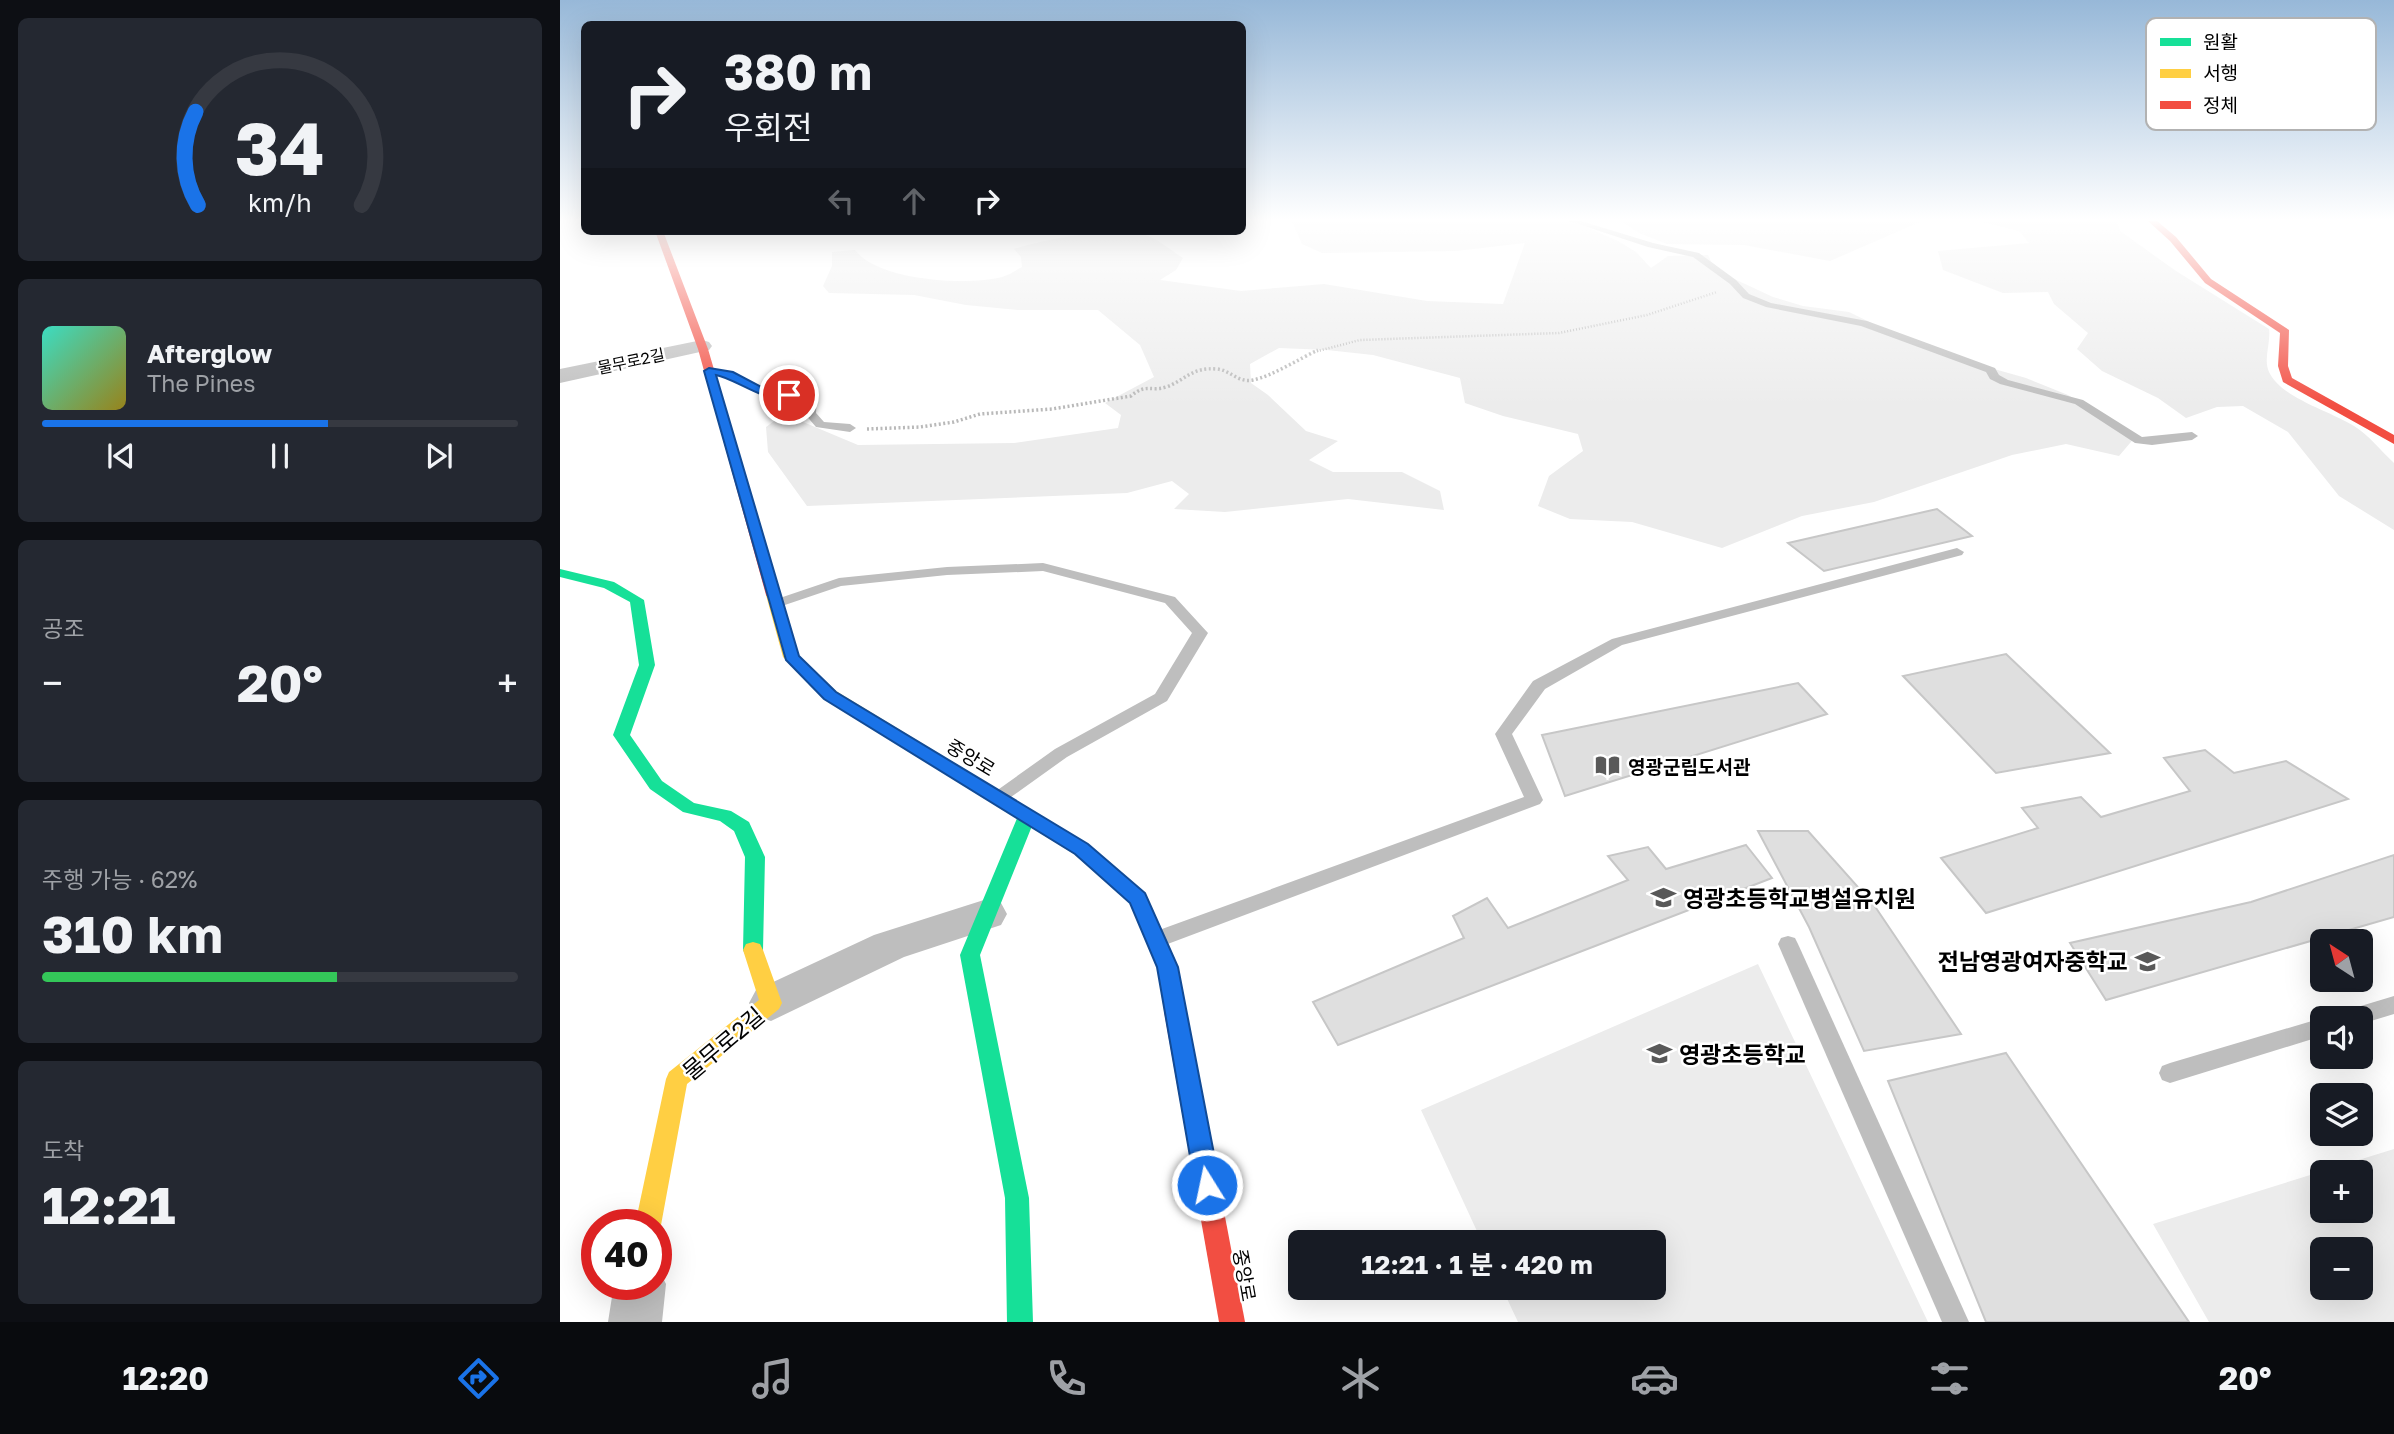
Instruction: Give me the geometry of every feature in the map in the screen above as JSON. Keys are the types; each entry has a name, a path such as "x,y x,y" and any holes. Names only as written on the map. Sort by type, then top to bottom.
{"street":[{"name":"중앙로","path":"678,283 702,346 791,657 830,695 1082,849 1138,898 1167,967 1232,1322"},
{"path":"2211,283 2285,332 2286,340 2281,359 2287,380 2394,440"},
{"name":"물무로2길","path":"560,376 702,346"},
{"name":"물무로2길","path":"560,573 609,585 637,600 647,664 621,735 639,765 656,785 689,808 725,816 742,827 755,857 753,956 771,1003 677,1079 651,1209"},
{"path":"1020,1322 1017,1198 970,955 1027,816"},
{"path":"771,1003 890,946 987,915"},
{"path":"635,1322 638,1300"}],"lane":[{"path":"1734,283 1746,296 1769,305 1863,323 1990,370 1994,377 2004,382 2079,402 2139,440 2192,436"},
{"path":"709,371 729,374 764,393 813,398 810,412 820,425 850,428"},
{"path":"1156,940 1534,800 1503,734 1539,685 1617,642 1957,552"},
{"path":"776,604 839,582 947,571 1043,567 1170,600 1200,633 1161,697 1061,753 998,798"},
{"path":"1788,944 1955,1322"},
{"path":"2373,1011 2394,1005"},
{"path":"2170,1073 2310,1031"}],"path":[{"path":"850,428 886,430 920,427 954,422 980,414 1052,409 1131,396 1140,388 1166,387 1179,377 1202,369 1221,369 1238,379 1252,380 1319,350 1360,340 1521,335 1578,330 1647,315 1713,294 1732,283"}],"shaded area":[{"path":"824,283 1180,283 1241,291 1324,284 1427,301 1503,304 1511,283 1742,283 1773,297 1803,306 1849,312 1927,350 2026,378 2068,395 2136,436 2119,456 2066,444 2012,455 1874,502 1802,516 1722,548 1632,522 1570,519 1538,506 1549,476 1583,451 1578,434 1503,416 1465,403 1460,378 1373,355 1327,350 1279,348 1250,364 1251,383 1268,395 1306,431 1338,441 1309,460 1333,472 1402,472 1440,491 1444,510 1348,499 1225,512 1174,509 1189,494 1172,481 1127,493 807,506 768,452 766,427 784,414 858,445 1014,443 1118,428 1121,415 1105,403 1154,377 1140,345 1098,310 1018,310 966,305 914,295 829,293 823,286"},
{"path":"1976,283 2195,283 2269,329 2267,367 2275,381 2295,397 2359,430 2394,463 2394,530 2339,496 2288,432 2243,406 2217,407 2186,418 2158,398 2102,371 2077,349 2088,333 2054,304 2048,292 2003,293"},
{"path":"1758,964 1928,1322 1518,1322 1508,1300 1666,1300 1666,1230 1476,1230 1421,1110"},
{"path":"2394,1149 2394,1322 2209,1322 2153,1224 2310,1175 2310,1223 2373,1223 2373,1160 2359,1160"}],"building":[{"path":"1937,509 1972,536 1824,571 1788,543"},
{"path":"2006,654 2110,753 1996,773 1903,676"},
{"name":"영광군립도서관","path":"1798,683 1827,714 1565,796 1542,735"},
{"path":"2205,750 2234,773 2286,761 2348,799 1986,913 1941,858 2038,828 2022,808 2081,797 2101,817 2190,791 2164,758"},
{"path":"1758,831 1808,831 1874,905 1961,1034 1864,1051 1809,927"},
{"path":"1746,845 1772,878 1338,1045 1313,1002 1464,938 1453,916 1487,898 1508,928 1628,880 1608,856 1648,847 1666,869"},
{"path":"2394,855 2394,917 2352,929 2310,929 2310,941 2106,1000 2070,943 2251,902"},
{"path":"2006,1053 2189,1322 1986,1322 1888,1081"}],"traffic: fast":[{"path":"560,573 609,585 637,600 647,665 621,735 656,785 689,808 725,816 742,827 755,857 753,950"},
{"path":"1020,1322 1017,1198 970,955 1027,816"}],"traffic: slow":[{"path":"773,595 791,657 830,695 1081,849 1138,898 1167,967 1175,1011"},
{"path":"651,1209 677,1079 771,1003 753,950"}],"traffic: jam":[{"path":"678,283 703,349 773,595"},
{"path":"2211,283 2285,332 2283,366 2287,380 2394,440"},
{"path":"1175,1011 1232,1322"}],"place":[{"name":"영광군립도서관","path":"1608,766"},
{"name":"영광초등학교병설유치원","path":"1663,898"},
{"name":"전남영광여자중학교","path":"2148,961"},
{"name":"영광초등학교","path":"1659,1054"}],"route":[{"path":"789,395 764,393 729,374 709,371 791,657 830,695 1082,849 1138,898 1167,967 1207,1185"}]}
